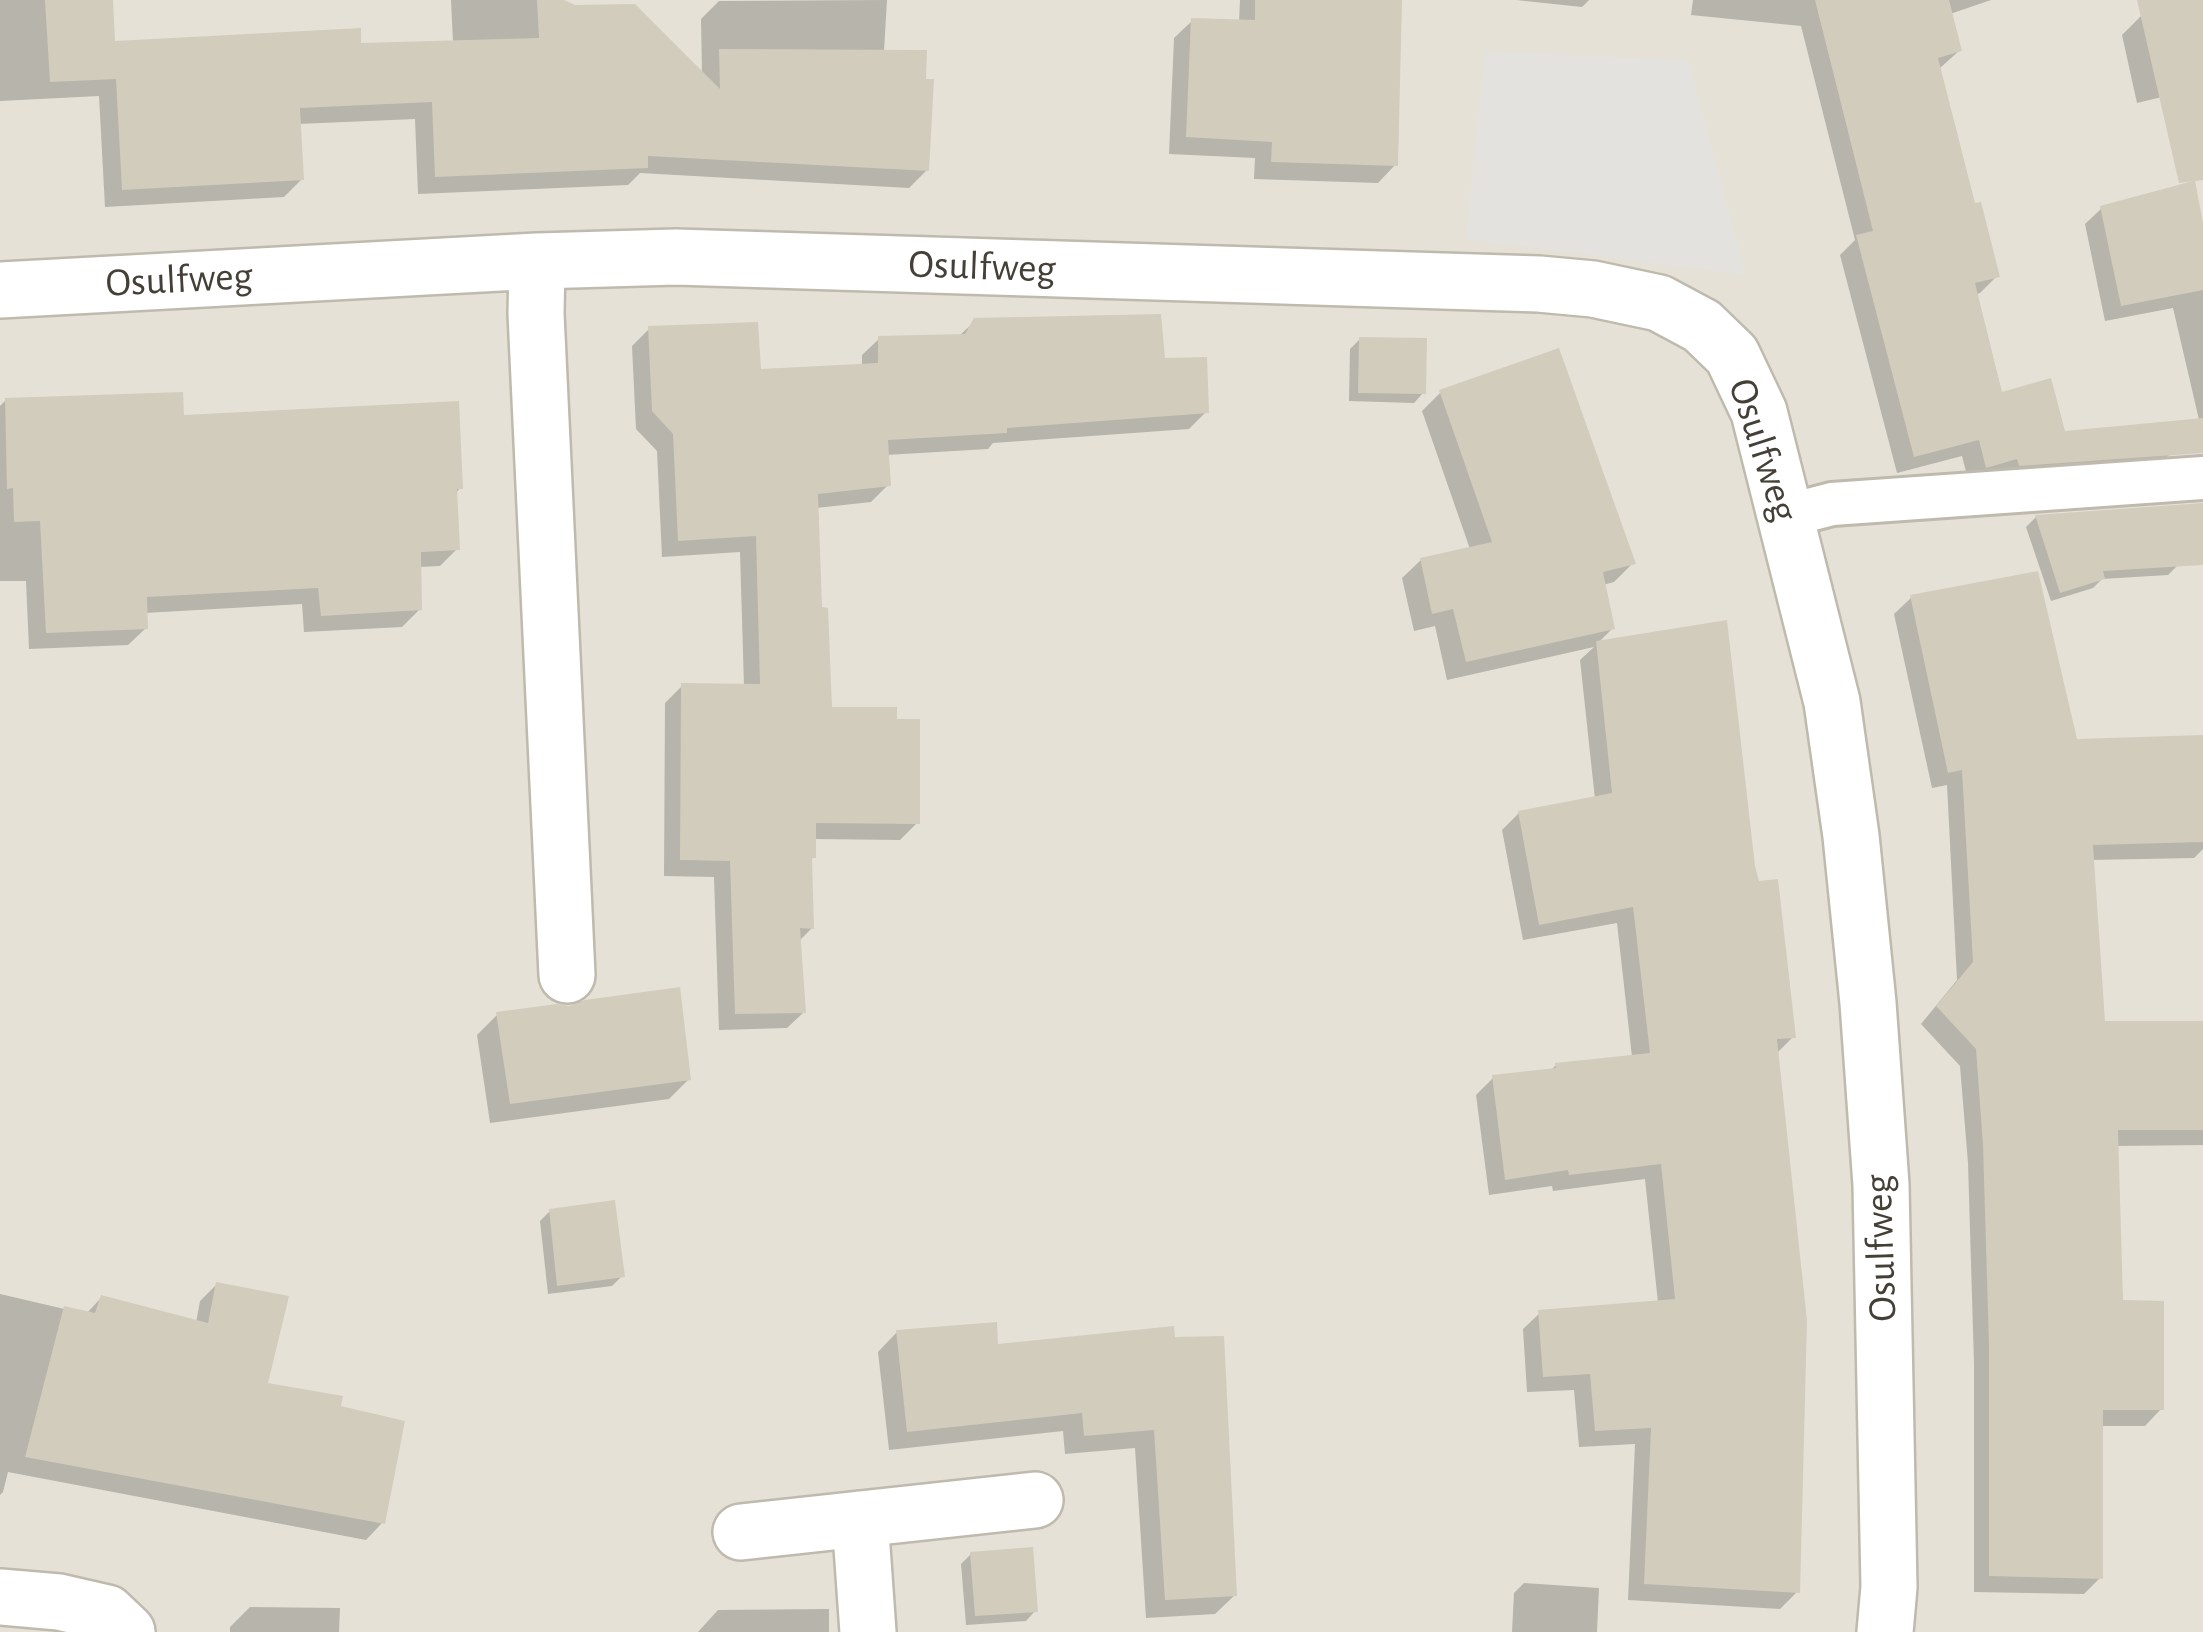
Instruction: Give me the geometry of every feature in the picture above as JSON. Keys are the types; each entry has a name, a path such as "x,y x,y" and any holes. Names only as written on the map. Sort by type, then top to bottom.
{"street":[{"name":"Osulfweg","path":"0,290 676,257 1539,284 1593,289 1660,303 1702,326 1732,355 1759,412 1832,702 1851,836 1881,1185 1889,1587 1885,1632"},
{"path":"538,261 536,314 567,976"},
{"path":"741,1532 1035,1500"},
{"path":"860,1519 868,1632"},
{"path":"0,1597 59,1602 107,1613 126,1632"}],"lane":[{"path":"1786,516 1832,504 2203,478"}],"shaded area":[{"path":"0,0 2203,0 2203,1632 0,1632"},
{"path":"1485,52 1688,60 1746,275 1466,239"}],"building":[{"path":"45,0 113,0 115,41 361,28 361,43 539,38 537,0 564,0 575,5 635,4 720,89 719,49 927,50 926,79 934,79 929,171 648,156 648,168 435,177 432,102 300,108 304,180 122,190 116,79 50,82"},
{"path":"1255,0 1402,0 1398,166 1271,162 1272,142 1186,137 1191,18 1255,20"},
{"path":"1815,0 1949,0 1962,51 1938,58 1975,203 1981,202 2000,277 1975,283 2002,392 2051,378 2065,431 2203,418 2203,453 2019,466 2017,459 1986,468 1979,440 1914,457 1856,235 1873,231"},
{"path":"2137,0 2203,0 2203,180 2195,181 2203,223 2203,290 2121,306 2100,206 2193,181 2179,183"},
{"path":"1161,314 1165,358 1207,357 1209,413 888,440 891,486 818,494 822,607 828,608 832,707 897,707 897,719 920,719 920,824 816,823 816,858 812,858 814,929 800,928 806,1013 735,1014 730,861 680,860 681,683 760,684 756,536 678,541 673,434 652,411 648,326 758,322 761,369 878,363 878,336 965,334 974,318"},
{"path":"1359,337 1427,338 1426,394 1358,393"},
{"path":"1559,348 1636,564 1603,572 1615,629 1466,662 1453,609 1432,614 1420,558 1492,542 1439,390"},
{"path":"183,392 184,415 459,401 463,489 457,489 460,550 421,552 422,610 321,616 318,588 147,597 148,629 46,633 40,521 14,522 13,488 7,489 5,398"},
{"path":"2203,503 2203,565 2103,571 2105,579 2060,593 2035,515"},
{"path":"2038,571 2077,739 2203,735 2203,842 2093,845 2105,1021 2203,1021 2203,1130 2118,1130 2123,1300 2164,1301 2164,1410 2103,1410 2103,1579 1989,1576 1989,1346 1976,1049 1936,1006 1973,962 1962,770 1948,773 1910,595"},
{"path":"1727,620 1755,866 1759,881 1778,879 1796,1038 1777,1039 1807,1321 1800,1593 1644,1584 1651,1428 1595,1431 1590,1374 1543,1377 1538,1310 1675,1299 1661,1164 1569,1175 1568,1170 1505,1180 1492,1075 1556,1068 1555,1063 1650,1053 1633,907 1539,925 1518,811 1612,793 1596,641"},
{"path":"680,987 691,1080 510,1104 496,1012 569,1006 585,1000"},
{"path":"615,1200 625,1277 557,1286 549,1209"},
{"path":"216,1282 289,1296 268,1383 343,1396 341,1406 405,1421 385,1524 25,1457 64,1306 95,1313 101,1295 208,1323"},
{"path":"997,1322 998,1344 1174,1326 1175,1337 1224,1336 1237,1596 1165,1600 1154,1430 1084,1436 1082,1413 907,1432 896,1330"},
{"path":"1033,1547 1038,1612 975,1616 970,1552"}]}
